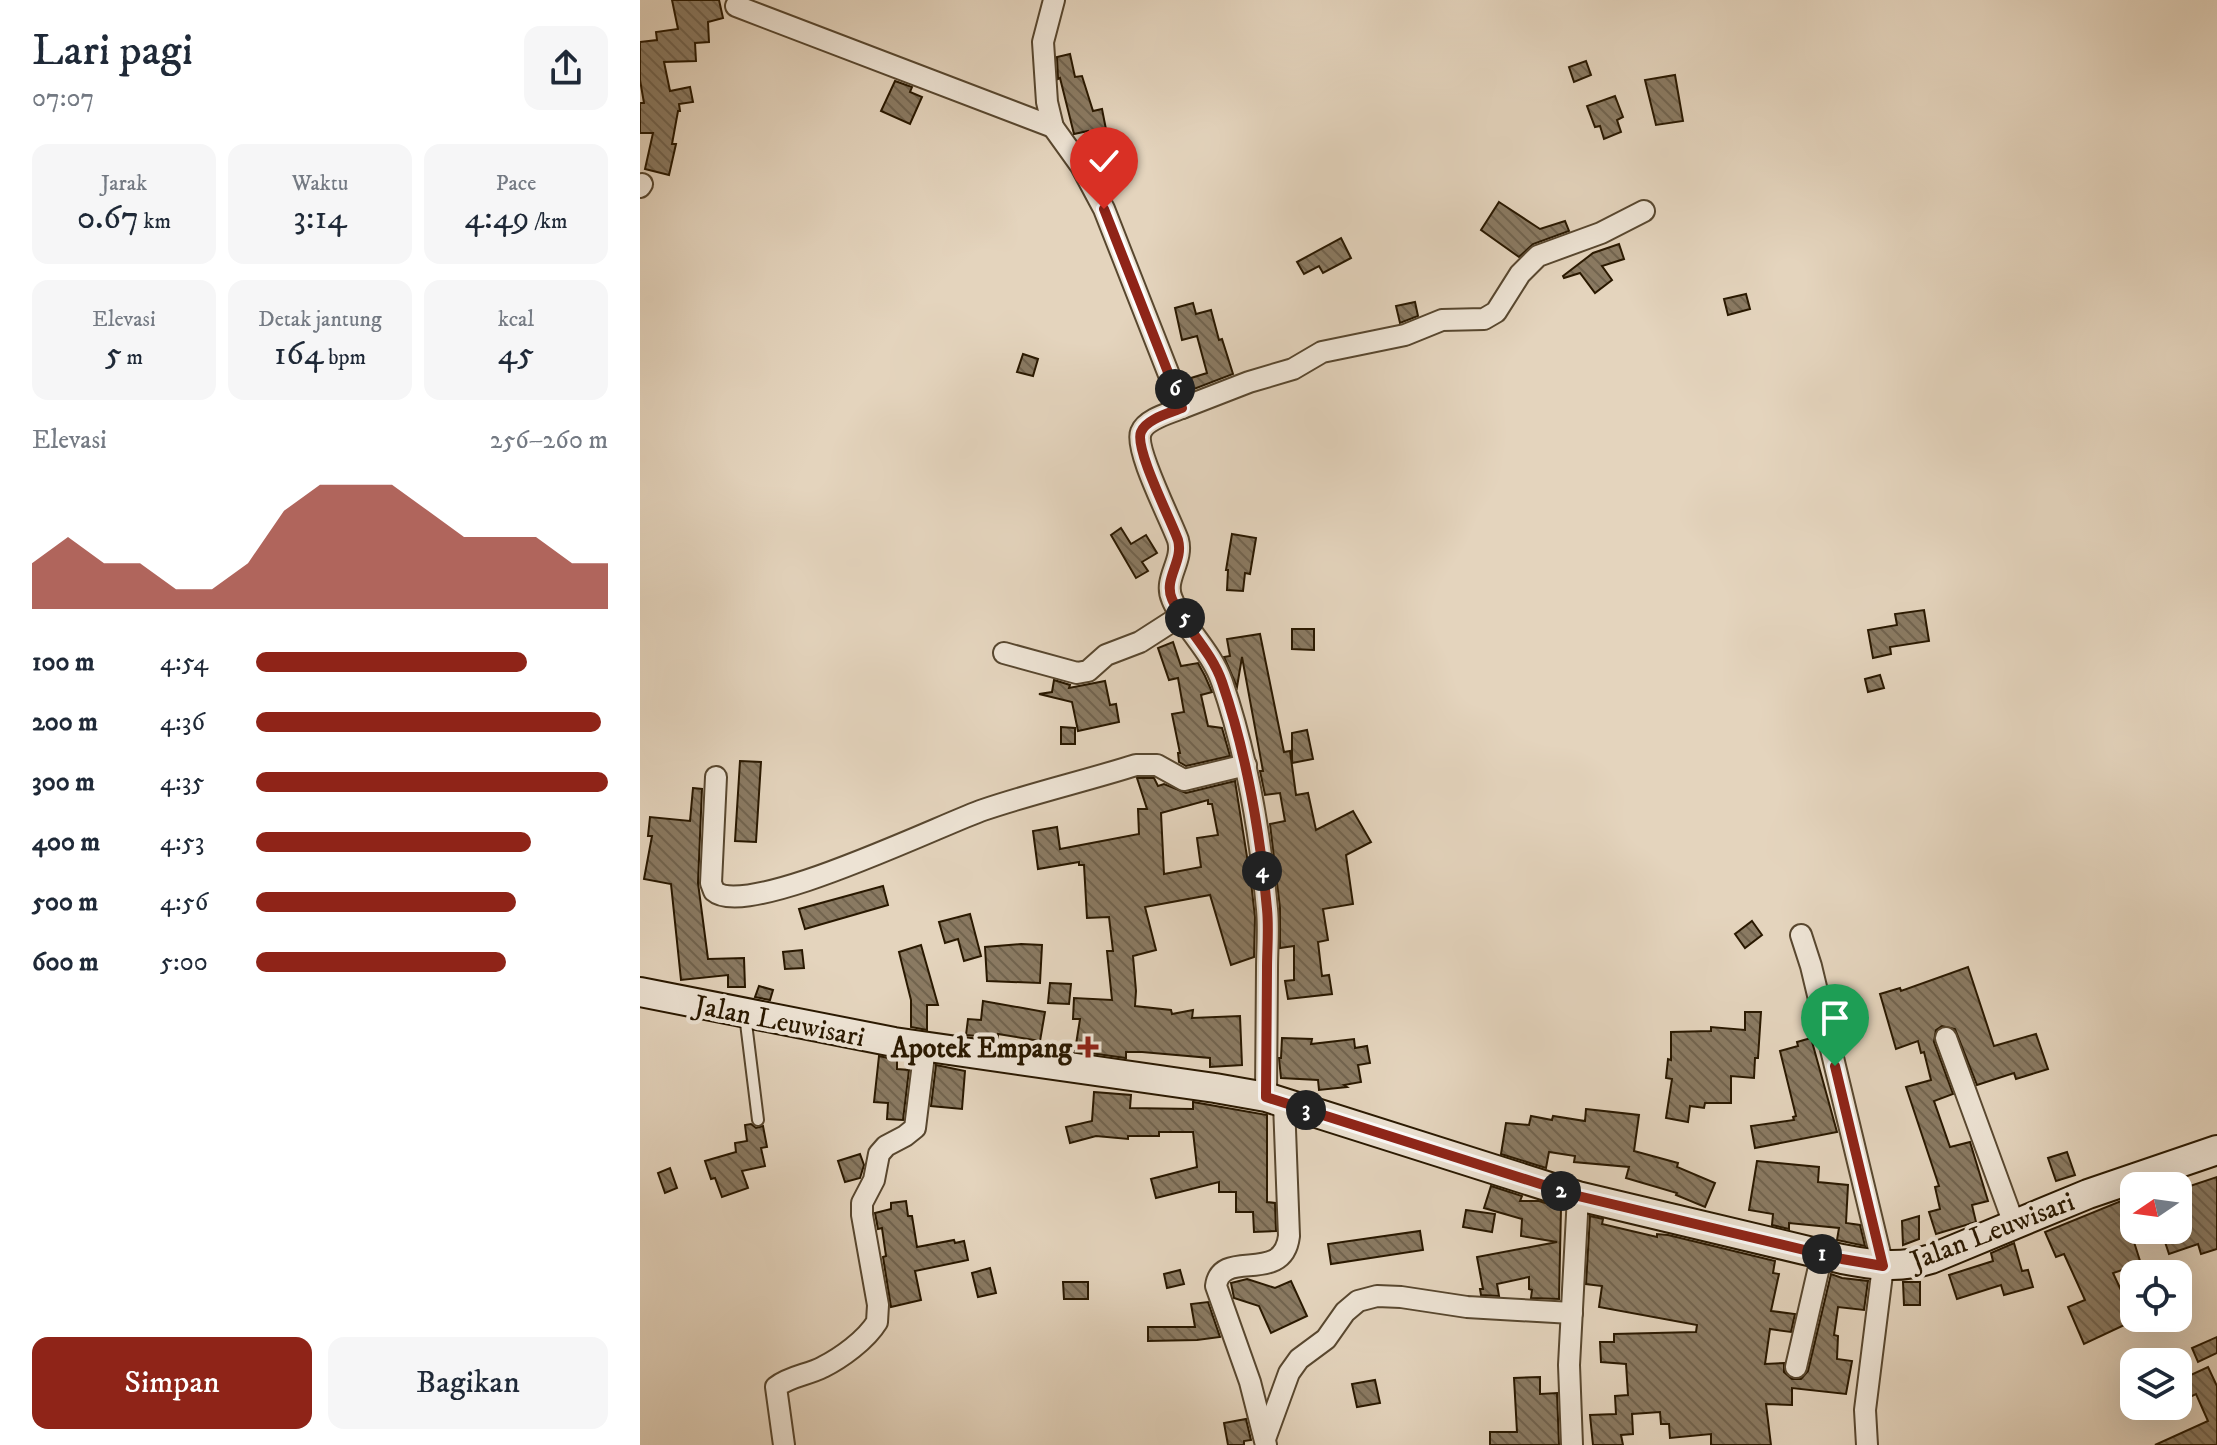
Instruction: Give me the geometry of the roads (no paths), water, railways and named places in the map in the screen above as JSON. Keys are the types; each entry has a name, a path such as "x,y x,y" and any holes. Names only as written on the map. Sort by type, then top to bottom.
{"main road":[{"name":"Jalan Leuwisari","path":"640,992 925,1047 1215,1088 1275,1100 1578,1196 1883,1266 1920,1262 2088,1194 2217,1150"}],"street":[{"path":"1054,0 1043,42 1047,102 1053,127 1081,166 1104,209 1182,408"},
{"path":"736,6 1053,127"},
{"path":"1266,1442 1250,1382 1216,1286 1225,1269 1278,1259 1286,1249 1289,1236 1275,1100 1267,911 1246,765 1222,681 1205,647 1172,600 1169,586 1178,560 1179,543 1143,456 1141,432 1157,418 1249,382 1293,369 1322,352 1405,335 1442,320 1484,319 1496,312 1520,274 1538,256 1601,233 1644,211"},
{"path":"1004,653 1077,673 1085,672 1111,652 1140,642 1182,615"},
{"path":"716,777 711,883 714,891 723,897 777,890 822,877 982,810 1136,765 1157,765 1184,780 1246,765"},
{"path":"1801,935 1883,1266 1865,1410 1867,1445"},
{"path":"1946,1038 2014,1224"},
{"path":"784,1445 776,1387 785,1380 822,1368 848,1350 877,1322 878,1305 862,1203 874,1180 879,1154 915,1128 925,1047"},
{"path":"1572,1445 1569,1365 1578,1196"},
{"path":"1796,1367 1822,1254"},
{"path":"1266,1442 1289,1373 1299,1359 1326,1339 1345,1312 1358,1301 1377,1296 1401,1297 1467,1307 1572,1313"}],"lane":[{"path":"745,1014 758,1120"}],"place":[{"name":"Apotek Empang","path":"1088,1047"}]}
